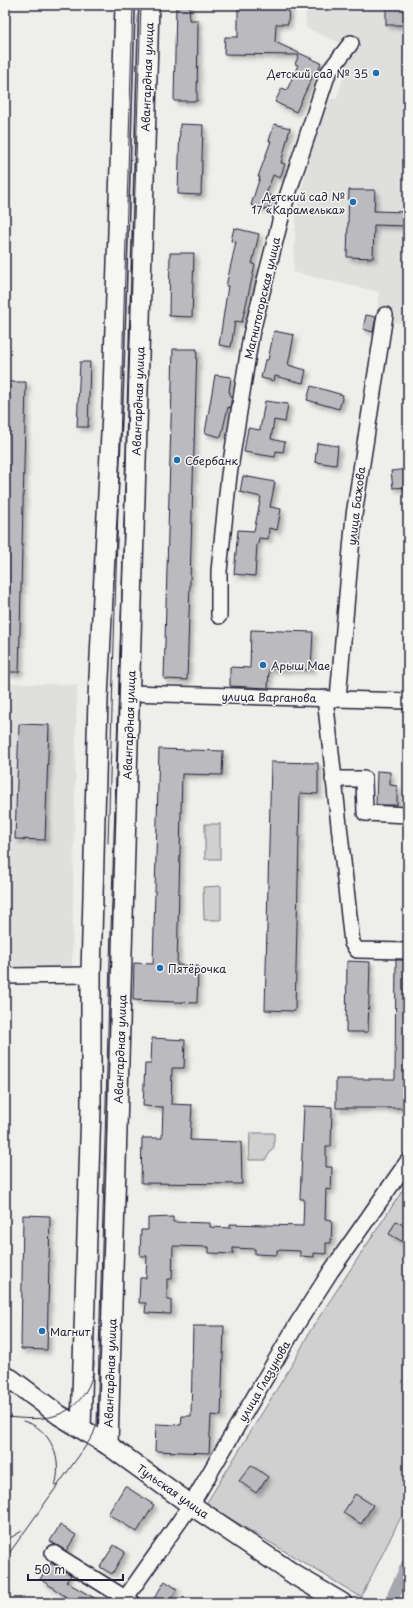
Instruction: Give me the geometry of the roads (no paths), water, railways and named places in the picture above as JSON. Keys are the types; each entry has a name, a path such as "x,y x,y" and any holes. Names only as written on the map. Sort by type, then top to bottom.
{"main road":[{"path":"81,1428 91,1107 91,975 98,698 113,392 124,5"},
{"name":"Авангардная улица","path":"108,1445 149,5"},
{"name":"Тульская улица","path":"5,1377 11,1379 59,1415 108,1445 191,1505 298,1576 342,1603"}],"street":[{"name":"Магнитогорская улица","path":"219,616 219,571 229,475 251,335 284,206 328,73 351,43"},
{"name":"улица Бажова","path":"385,315 354,515 331,698 333,779 352,943 357,950 408,951"},
{"name":"улица Варганова","path":"129,693 331,698 408,702"},
{"path":"333,779 364,779 365,813 408,815"},
{"path":"5,976 91,975"},
{"name":"улица Глазунова","path":"127,1601 191,1505 297,1324 331,1271 408,1161"},
{"path":"54,1553 127,1601"}],"waterway":[{"path":"390,1603 408,1564"}],"tram line":[{"path":"108,843 133,5"},
{"path":"5,1559 83,1450 93,1435 97,1424 110,959 141,5"},
{"path":"5,1417 31,1419 45,1418 65,1412 84,1394 91,1379 94,1362"},
{"path":"23,1421 33,1425 41,1431 48,1438 53,1447 57,1466 55,1486"},
{"path":"5,1541 22,1531"}],"place":[{"name":"Детский сад № 35","path":"376,73"},
{"name":"Детский сад № 17 «Карамелька»","path":"353,202"},
{"name":"Сбербанк","path":"177,460"},
{"name":"Арыш Мае","path":"263,665"},
{"name":"Пятёрочка","path":"160,968"},
{"name":"Магнит","path":"42,1331"}]}
